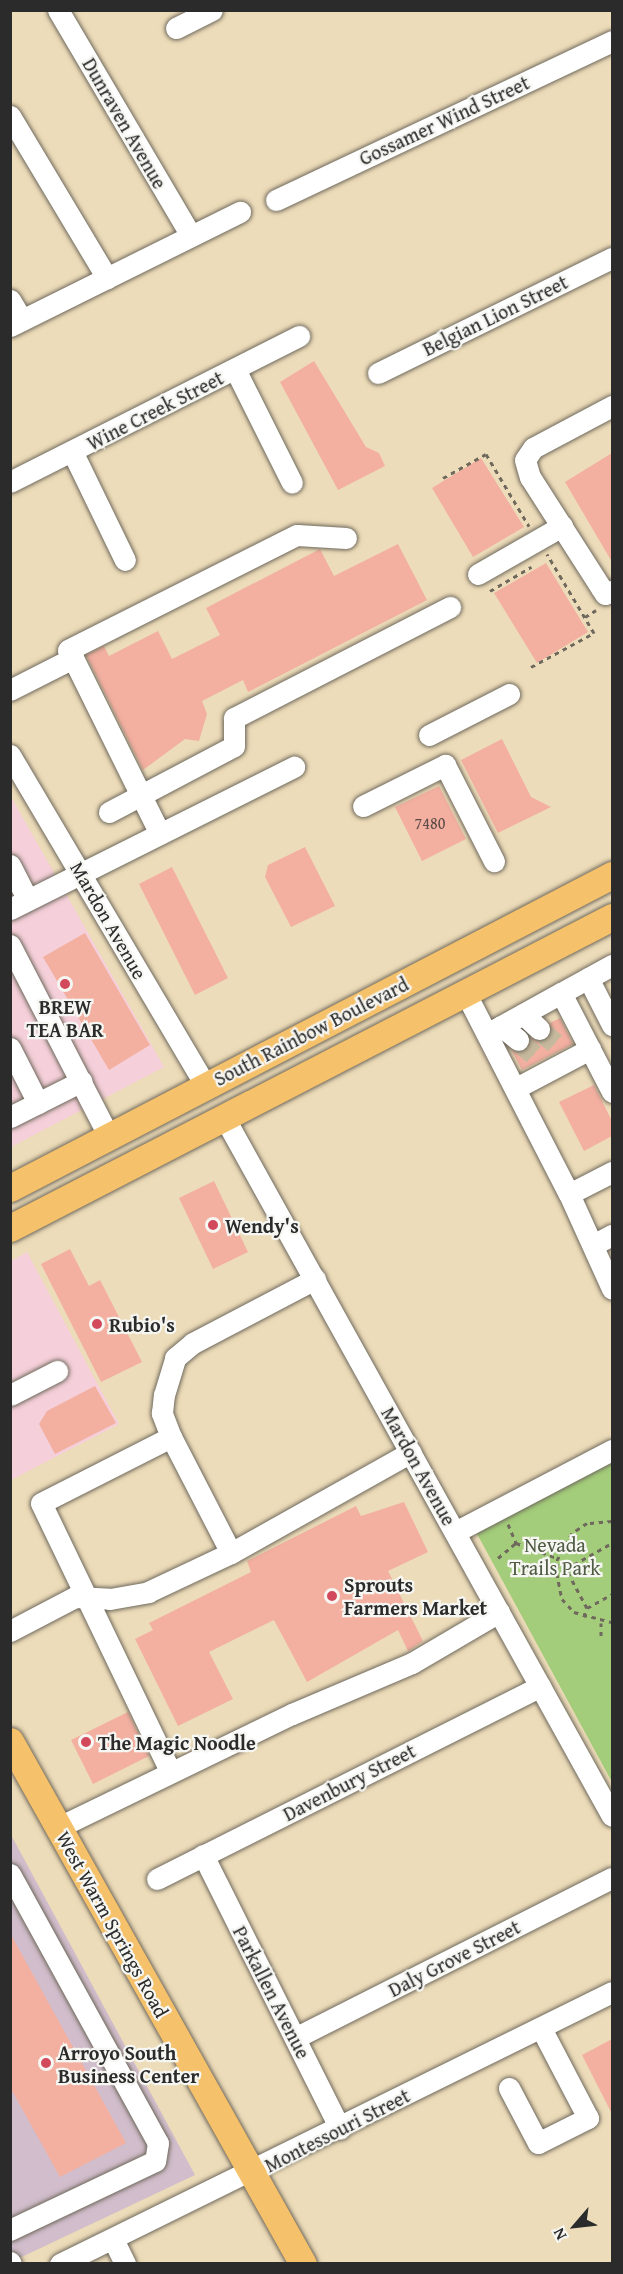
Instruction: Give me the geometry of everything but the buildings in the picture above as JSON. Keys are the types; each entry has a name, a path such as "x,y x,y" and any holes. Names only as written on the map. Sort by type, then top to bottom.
{"main road":[{"name":"South Rainbow Boulevard","path":"10,1188 108,1135 612,882"},
{"path":"538,952 612,882"},
{"name":"South Rainbow Boulevard","path":"10,1228 538,952 612,917"},
{"path":"224,1117 238,1092 288,1063 347,1014"},
{"path":"90,1185 129,1151 188,1115 206,1086"},
{"name":"West Warm Springs Road","path":"10,1741 303,2264"}],"street":[{"name":"Dunraven Avenue","path":"58,10 191,236"},
{"path":"177,28 212,10"},
{"name":"Gossamer Wind Street","path":"276,200 612,41"},
{"path":"10,116 106,278"},
{"path":"10,300 16,323 240,212"},
{"name":"Belgian Lion Street","path":"378,373 612,258"},
{"name":"Wine Creek Street","path":"10,482 299,336"},
{"path":"235,369 292,483"},
{"path":"612,406 533,448 525,460 562,526 605,594 612,591"},
{"path":"72,451 125,560"},
{"path":"484,583 543,548 562,526"},
{"path":"160,834 68,650 297,535 346,538"},
{"path":"109,812 234,746 234,718 450,607"},
{"path":"10,690 73,658"},
{"path":"429,735 509,694"},
{"name":"Mardon Avenue","path":"10,755 206,1086"},
{"path":"363,806 445,765 494,861"},
{"path":"10,865 19,904 294,767"},
{"path":"10,945 108,1135"},
{"path":"494,1030 612,964"},
{"path":"588,978 612,1025"},
{"path":"465,992 494,1030 516,1088 569,1194 612,1289"},
{"path":"561,993 575,1052 612,1092"},
{"path":"523,1014 539,1029"},
{"path":"494,1030 518,1040"},
{"path":"10,1048 38,1103"},
{"path":"516,1088 545,1065 575,1052"},
{"path":"10,1117 82,1081"},
{"name":"Mardon Avenue","path":"224,1117 612,1816"},
{"path":"569,1194 612,1172"},
{"path":"592,1245 612,1235"},
{"path":"231,1553 171,1437 162,1413 175,1358 315,1279"},
{"path":"10,1395 57,1371"},
{"path":"170,1771 84,1598 41,1503 171,1437"},
{"path":"455,1532 612,1450"},
{"path":"10,1631 84,1598 147,1592 231,1553 411,1452"},
{"path":"59,1827 170,1771 412,1663 499,1612"},
{"name":"Davenbury Street","path":"157,1879 540,1686"},
{"name":"Parkallen Avenue","path":"203,1856 340,2129"},
{"path":"10,1874 158,2143 155,2161 10,2230"},
{"name":"Daly Grove Street","path":"295,2038 612,1878"},
{"name":"Montessouri Street","path":"60,2264 252,2173 612,1992"},
{"path":"509,2088 538,2143 588,2118 541,2028"},
{"path":"113,2239 125,2264"}],"path":[{"path":"443,478 486,454 594,633 531,667"},
{"path":"484,583 543,548"},
{"path":"612,1521 587,1523 572,1533 555,1564 562,1599 584,1617 601,1623 612,1622"},
{"path":"508,1523 516,1543 557,1558"},
{"path":"498,1558 516,1543"},
{"path":"566,1569 612,1543"},
{"path":"555,1564 566,1569 587,1608"},
{"path":"584,1617 587,1608 612,1594"},
{"path":"601,1623 601,1636"}],"shaded area":[{"path":"10,795 164,1067 11,1147 10,1147"},
{"path":"27,1252 119,1424 11,1480 11,1261"},
{"path":"10,1833 195,2175 11,2262 10,2262"}],"green space":[{"name":"Nevada Trails Park","path":"612,1462 612,1782 476,1532"}],"tunnel":[{"path":"539,1029 562,1049"},
{"path":"518,1040 540,1060"}],"place":[{"name":"BREW TEA BAR","path":"65,984"},
{"name":"Wendy's","path":"213,1225"},
{"name":"Rubio's","path":"97,1324"},
{"name":"Sprouts Farmers Market","path":"332,1596"},
{"name":"The Magic Noodle","path":"86,1742"},
{"name":"Arroyo South Business Center","path":"46,2063"}]}
